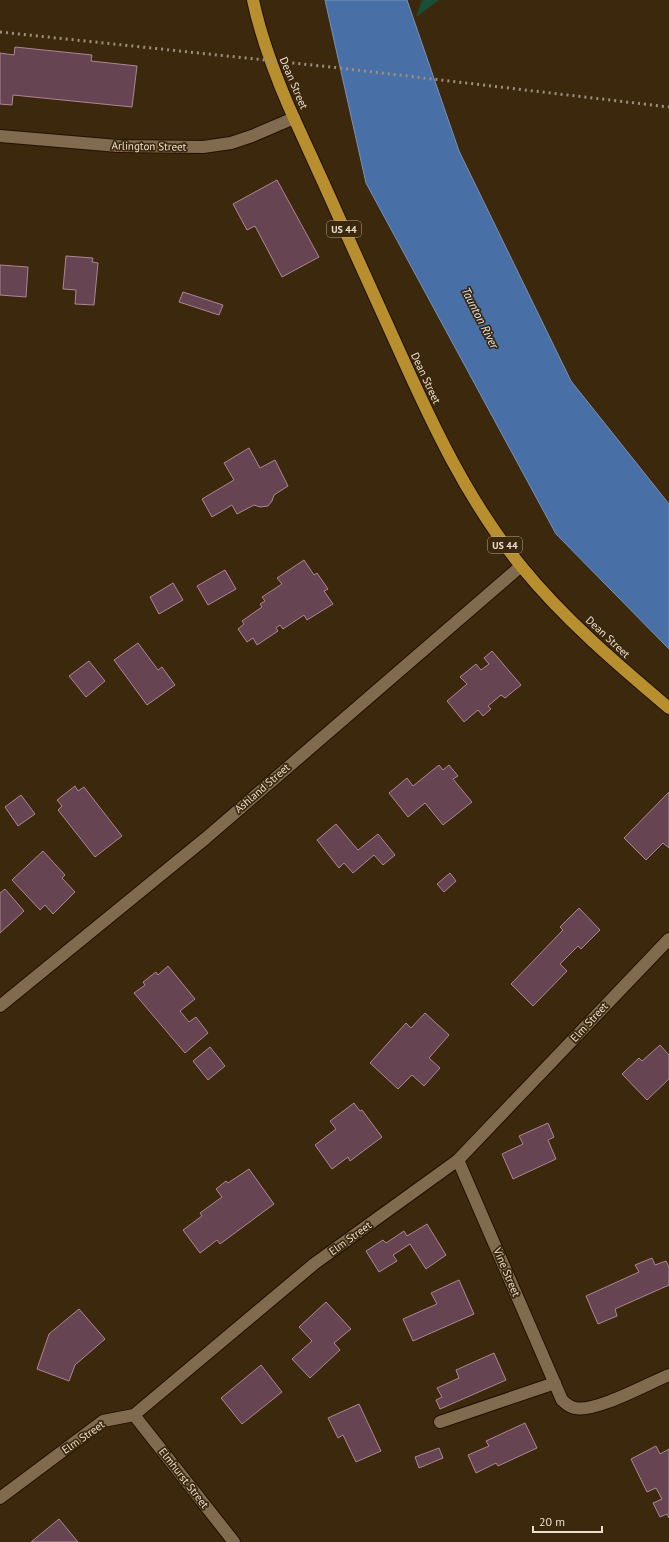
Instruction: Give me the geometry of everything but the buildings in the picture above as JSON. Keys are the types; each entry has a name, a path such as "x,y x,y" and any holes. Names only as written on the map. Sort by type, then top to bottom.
{"highway":[{"name":"Dean Street","path":"253,0 261,35 294,118 422,401 473,499 521,566 541,590 585,634 669,708"}],"street":[{"name":"Arlington Street","path":"0,136 118,146 203,147 231,143 252,136 294,118"},
{"name":"Ashland Street","path":"0,1006 206,838 521,566"},
{"name":"Elm Street","path":"0,1498 103,1421 134,1415 314,1264 458,1160 669,939"},
{"name":"Vine Street","path":"458,1160 559,1395 566,1404 575,1408 583,1409 600,1405 669,1375"},
{"path":"440,1422 555,1383"},
{"name":"Elmhurst Street","path":"134,1415 234,1542"}],"green space":[{"path":"422,0 439,0 416,17"}],"water":[{"name":"Taunton River","path":"325,0 407,0 459,151 571,381 669,504 669,649 556,534 366,183"}],"railway":[{"path":"0,32 331,67 669,107"}]}
